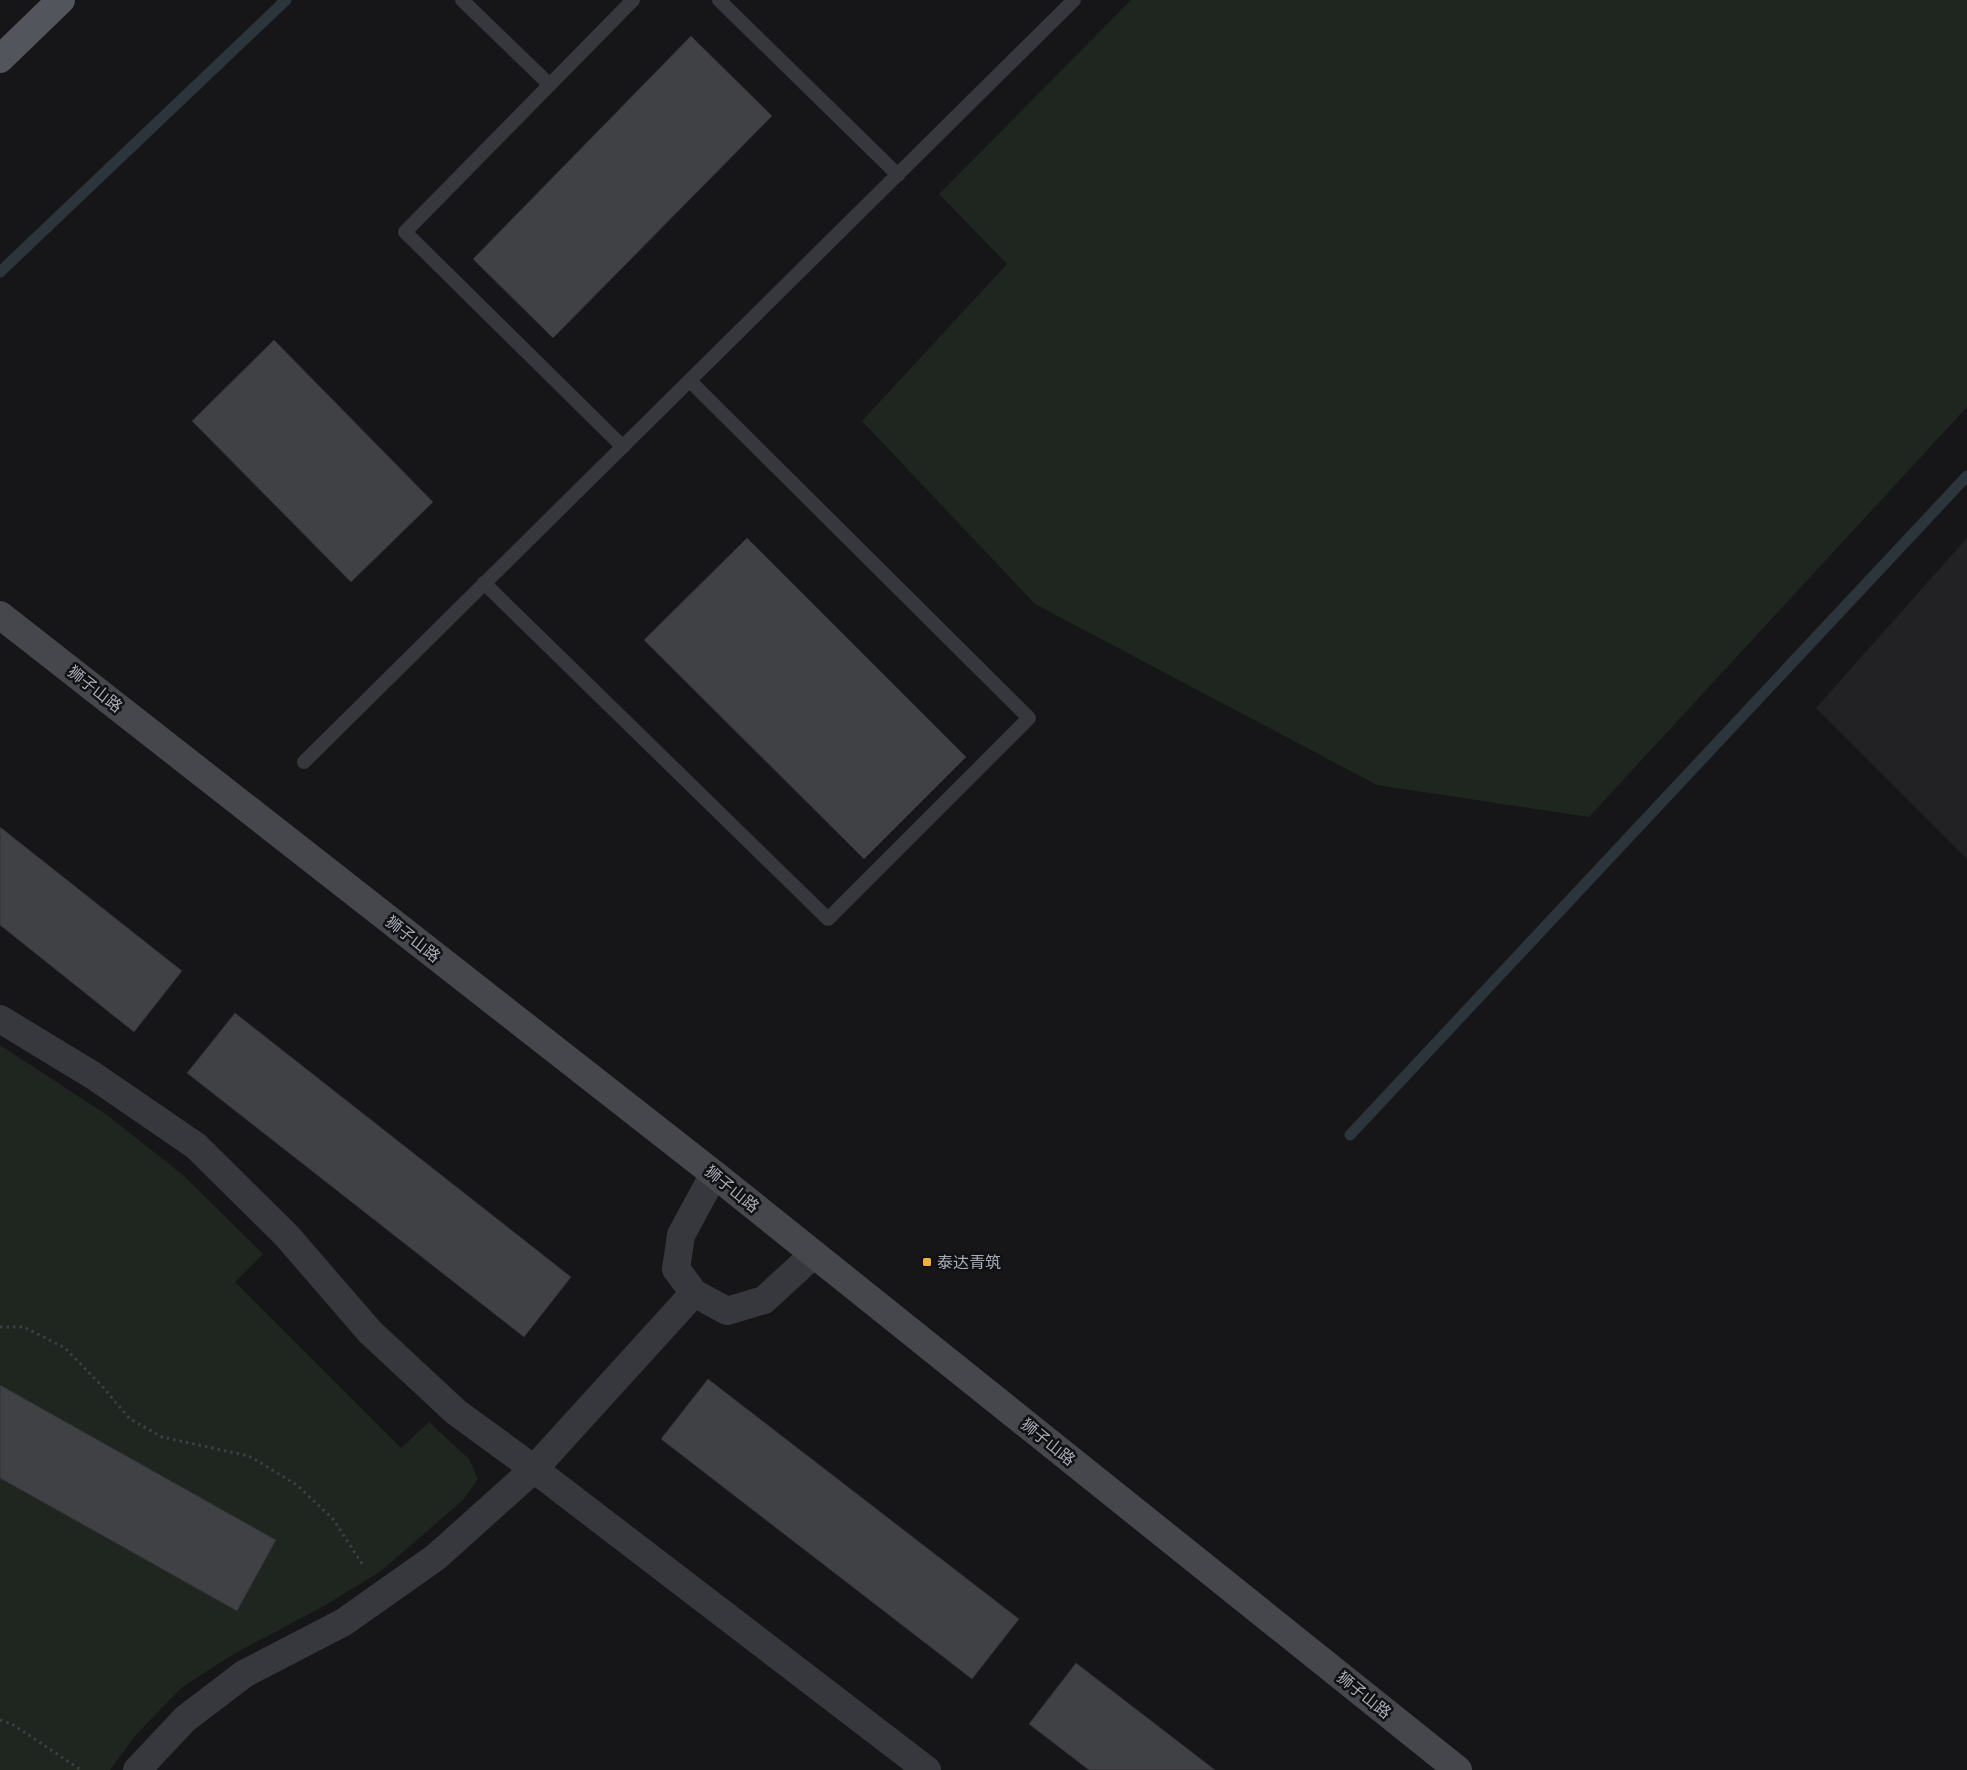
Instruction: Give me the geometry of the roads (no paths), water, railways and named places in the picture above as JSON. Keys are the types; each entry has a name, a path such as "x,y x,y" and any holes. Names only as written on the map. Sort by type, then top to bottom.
{"main road":[{"path":"0,59 61,0"}],"street":[{"name":"狮子山路","path":"0,615 714,1174 1458,1770"},
{"path":"0,1019 94,1076 196,1146 287,1236 370,1332 456,1412 534,1469 927,1770"},
{"path":"714,1174 682,1235 676,1269 694,1293 727,1311 764,1300 814,1254"},
{"path":"138,1770 185,1719 244,1674 344,1622 436,1557 534,1469 694,1293"}],"lane":[{"path":"462,0 550,85"},
{"path":"623,447 405,232 633,0"},
{"path":"719,0 898,175"},
{"path":"304,762 1074,0"},
{"path":"484,582 828,919 1029,718 690,381"}],"waterway":[{"path":"0,272 286,0"},
{"path":"1350,1135 1967,476"}],"place":[{"name":"泰达青筑","path":"927,1262"}]}
